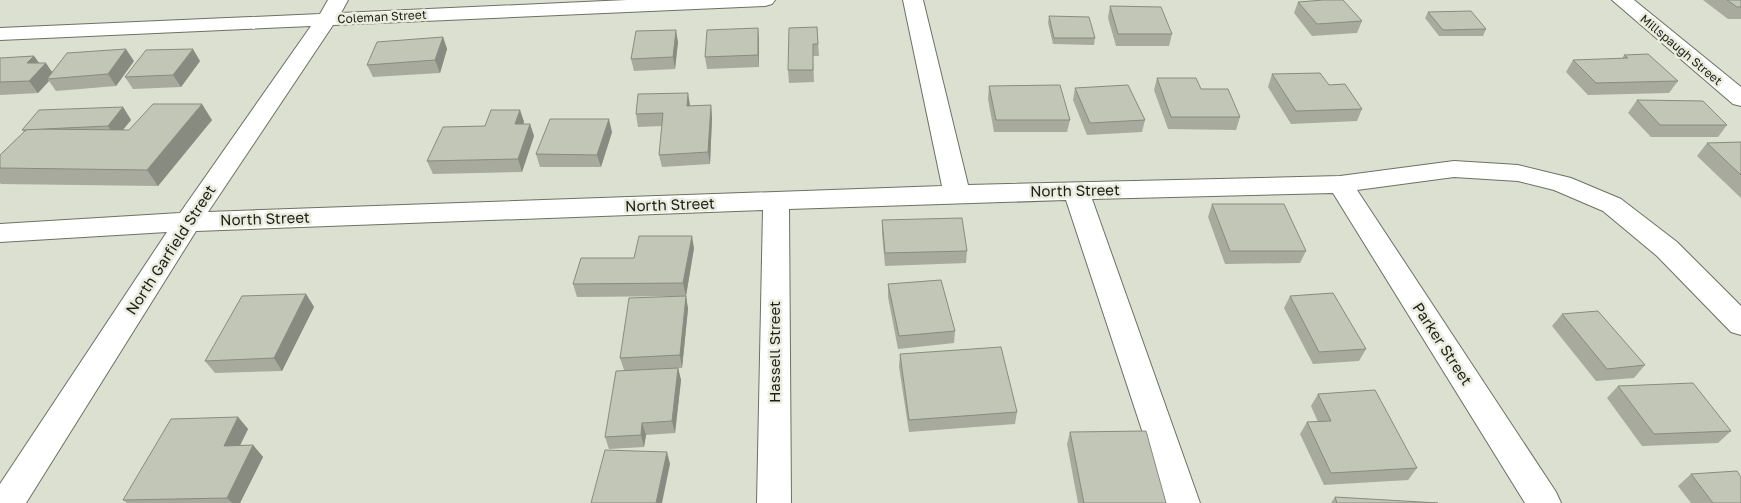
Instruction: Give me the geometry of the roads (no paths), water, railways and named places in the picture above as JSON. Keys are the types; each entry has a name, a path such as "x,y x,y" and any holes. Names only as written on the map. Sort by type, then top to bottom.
{"street":[{"name":"Coleman Street","path":"0,34 332,10 765,0"},
{"path":"913,0 958,194"},
{"name":"Millspaugh Street","path":"1622,0 1741,99"},
{"name":"North Garfield Street","path":"7,503 188,222 332,10"},
{"name":"North Street","path":"0,233 188,222 958,194 1340,184 1454,169 1518,173 1562,184 1612,205 1667,248 1741,324"},
{"name":"Parker Street","path":"1340,184 1544,503"},
{"path":"1076,191 1183,503"},
{"name":"Hassell Street","path":"774,503 776,201"}]}
